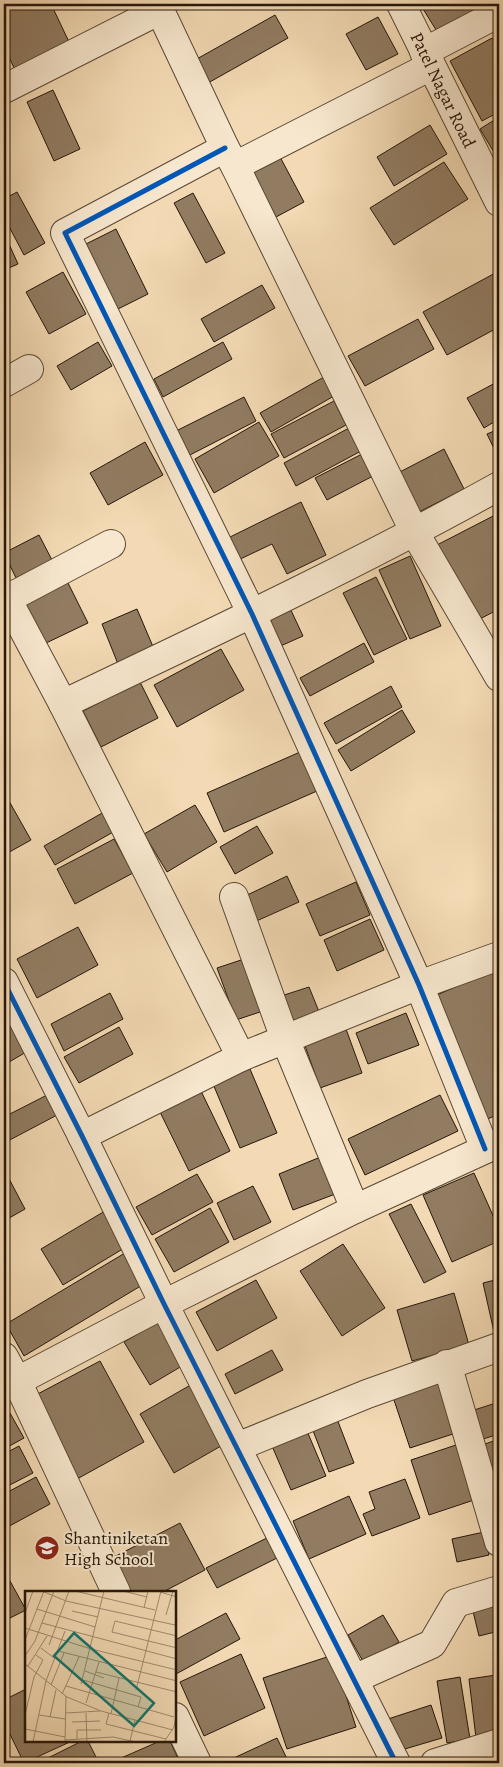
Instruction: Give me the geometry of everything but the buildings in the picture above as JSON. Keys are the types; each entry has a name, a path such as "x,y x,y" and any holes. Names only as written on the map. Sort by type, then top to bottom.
{"street":[{"name":"Patel Nagar Road","path":"401,4 499,202"},
{"path":"4,89 159,7 230,157 415,533 499,677"},
{"path":"10,1385 164,1304 355,1209 492,1146 252,614 65,233 230,157 427,59 499,13"},
{"path":"4,383 29,369"},
{"path":"63,704 252,614 415,533 499,486"},
{"path":"111,544 5,596 63,704 241,1057"},
{"path":"234,897 285,1039 355,1209"},
{"path":"82,1136 241,1057 419,985 499,956"},
{"path":"4,982 396,1763"},
{"path":"237,1447 367,1394 499,1347"},
{"path":"4,1357 10,1385 115,1591"},
{"path":"448,1364 499,1542"},
{"path":"354,1679 432,1644 456,1603 499,1590"},
{"path":"176,1719 197,1763"},
{"path":"435,1763 499,1743"}],"cycle path":[{"path":"225,148 65,233 252,614 419,985 485,1149"},
{"path":"4,982 396,1763"}],"place":[{"name":"Shantiniketan High School","path":"47,1548"}]}
